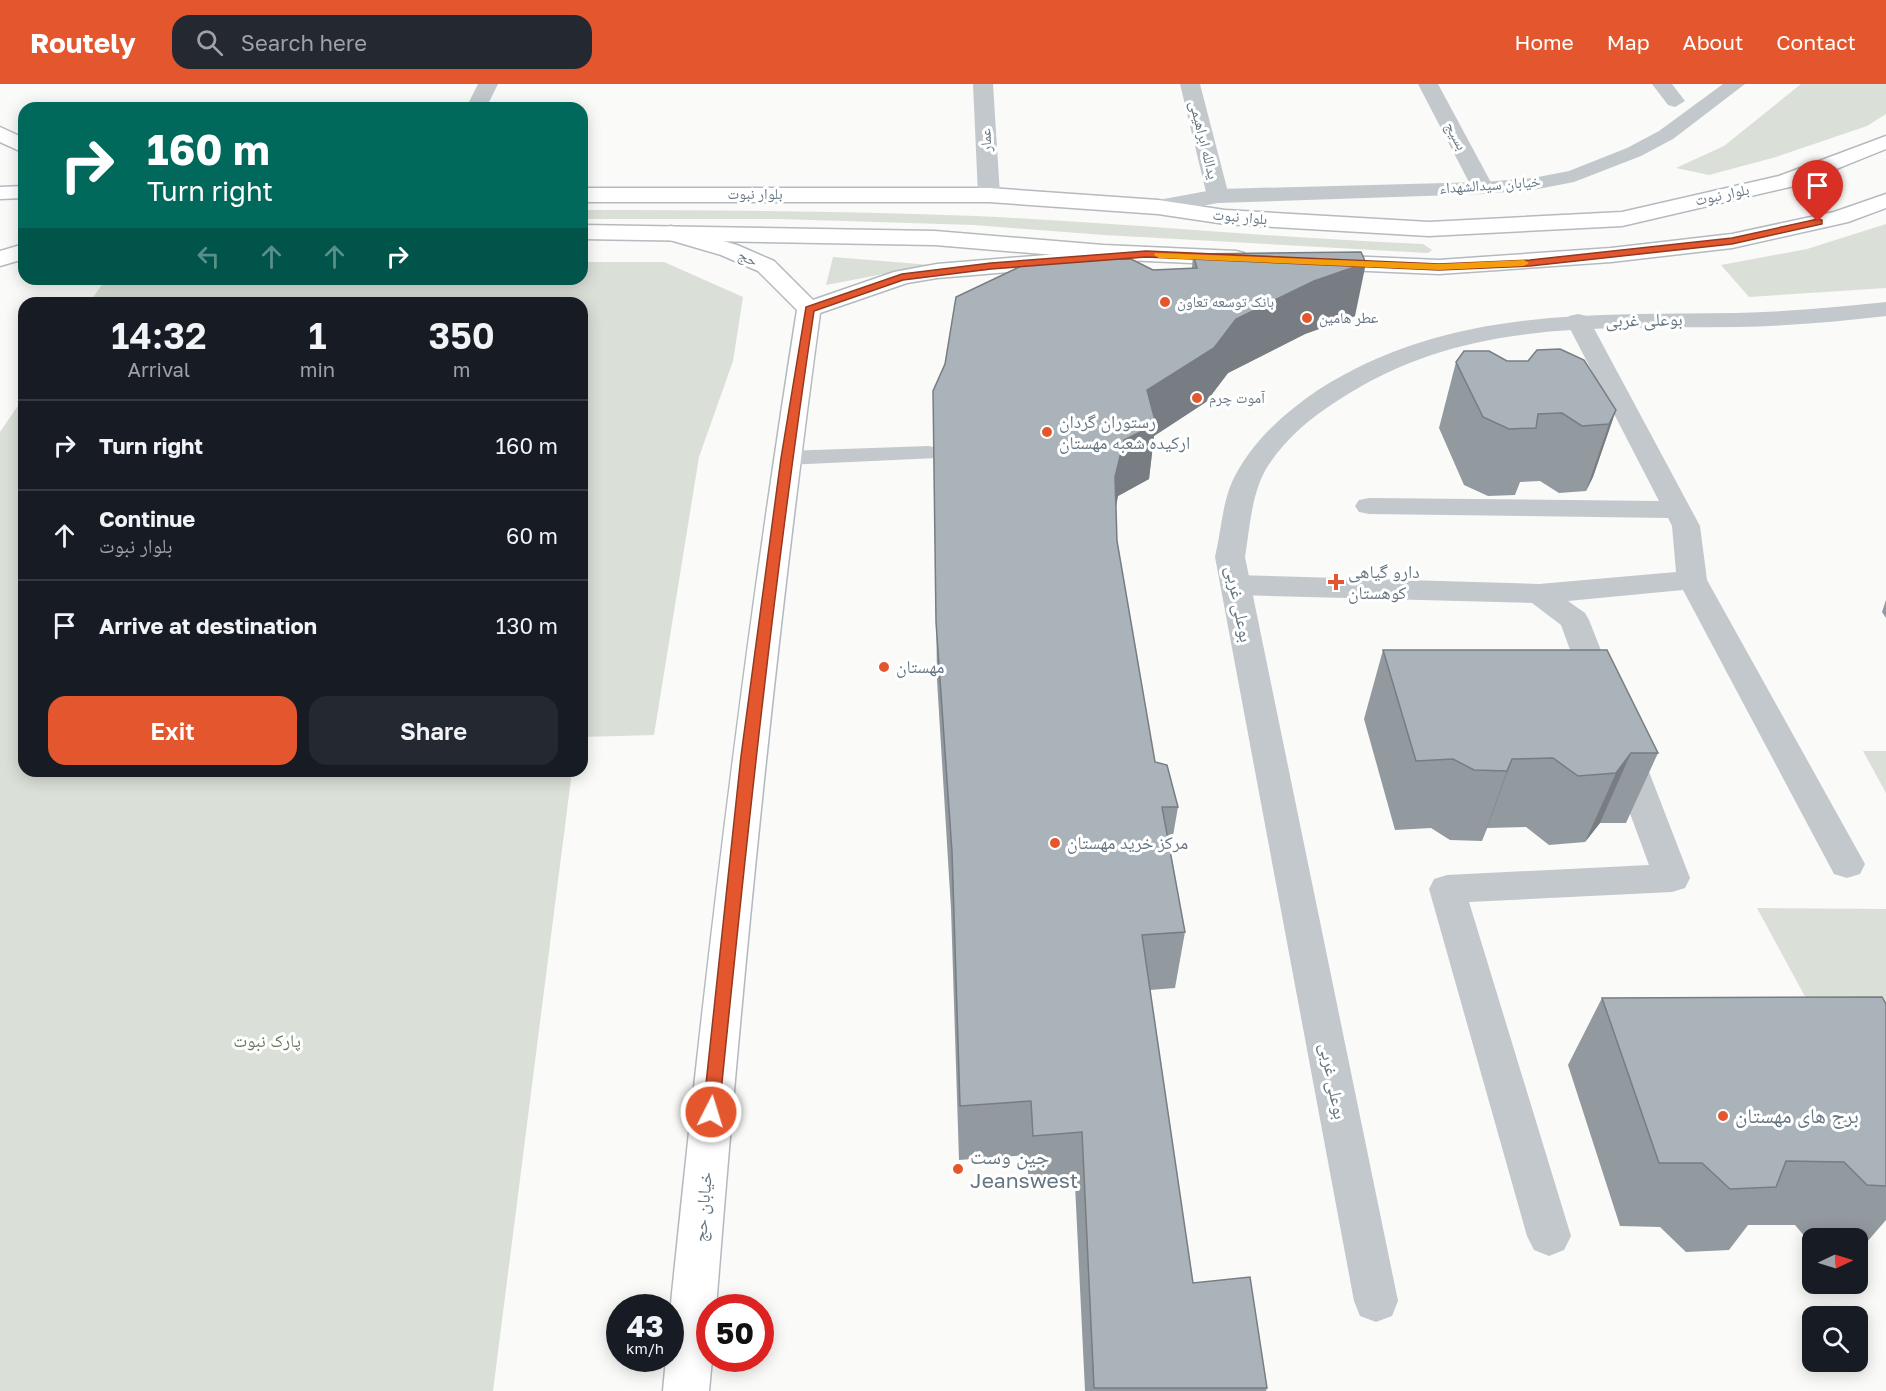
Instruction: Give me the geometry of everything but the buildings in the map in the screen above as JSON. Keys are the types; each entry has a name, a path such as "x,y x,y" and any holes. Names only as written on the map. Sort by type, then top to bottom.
{"main road":[{"path":"0,133 18,144"},
{"name":"بلوار نبوت","path":"588,195 826,193 988,195 1158,207 1225,217 1429,229 1622,219 1786,181 1886,142"},
{"path":"0,193 18,192"},
{"path":"1298,261 1439,267 1530,263 1732,241 1840,217 1886,201"},
{"path":"1502,225 1484,231 1480,236 1481,243 1487,251 1504,258 1530,263"},
{"path":"1429,229 1449,236 1463,248 1464,254 1459,260 1439,267"},
{"path":"588,232 934,238 1146,254 1263,260"},
{"name":"حج","path":"671,233 729,250 766,266 809,309"},
{"path":"0,259 18,253"},
{"path":"809,309 902,277 936,271 1146,254"},
{"name":"خیابان حج","path":"686,1391 717,1042 748,756 786,458 809,309"}],"street":[{"path":"479,102 488,84"},
{"name":"عمار","path":"983,84 988,195"},
{"name":"یدالله ابراهیمی","path":"1190,84 1218,196"},
{"name":"بسیج","path":"1428,84 1483,188"},
{"path":"1662,84 1676,101"},
{"name":"خیابان سیدالشهداء","path":"1158,207 1218,196 1483,188 1533,184 1574,176 1634,152 1666,135 1735,84"},
{"name":"بوعلی غربی","path":"1376,1301 1230,557 1246,483 1278,433 1337,386 1404,355 1480,333 1578,321 1801,318 1886,309"},
{"path":"1578,321 1686,526 1692,580 1846,864"},
{"path":"1369,506 1678,510"},
{"path":"1235,585 1539,594 1692,580"},
{"path":"1539,594 1574,620 1672,878 1447,889 1549,1236"}],"lane":[{"path":"786,458 929,453"}],"green space":[{"path":"1801,84 1886,84 1886,114 1867,126 1776,157 1709,175 1676,168 1724,146"},
{"path":"588,210 779,211 976,216 1423,244 1432,250 1428,253 1104,235 974,225 779,219 588,219"},
{"path":"1886,224 1886,288 1749,297 1721,265 1807,249"},
{"path":"833,257 931,265 826,285"},
{"path":"588,262 664,262 743,297 733,361 699,457 654,735 588,737 588,297 93,297 102,285 588,285"},
{"name":"پارک نبوت","path":"18,406 18,777 571,777 493,1391 0,1391 0,432"},
{"path":"1863,751 1886,751 1886,793"},
{"path":"1757,908 1886,909 1886,1146"}],"slow traffic":[{"path":"1159,255 1439,267 1524,263"}],"place":[{"name":"بانک توسعه تعاون","path":"1165,302"},
{"name":"عطر هامین","path":"1307,318"},
{"name":"آموت چرم","path":"1197,398"},
{"name":"رستوران گردان ارکیده شعبه مهستان","path":"1047,432"},
{"name":"دارو گیاهی کوهستان","path":"1336,582"},
{"name":"مهستان","path":"884,667"},
{"name":"مرکز خرید مهستان","path":"1055,843"},
{"name":"برج های مهستان","path":"1723,1116"},
{"name":"جین وست Jeanswest","path":"958,1169"}],"route":[{"path":"711,1112 748,756 786,458 809,309 902,277 936,271 1103,256 1146,254 1439,267 1530,263 1732,241 1818,222"}]}
